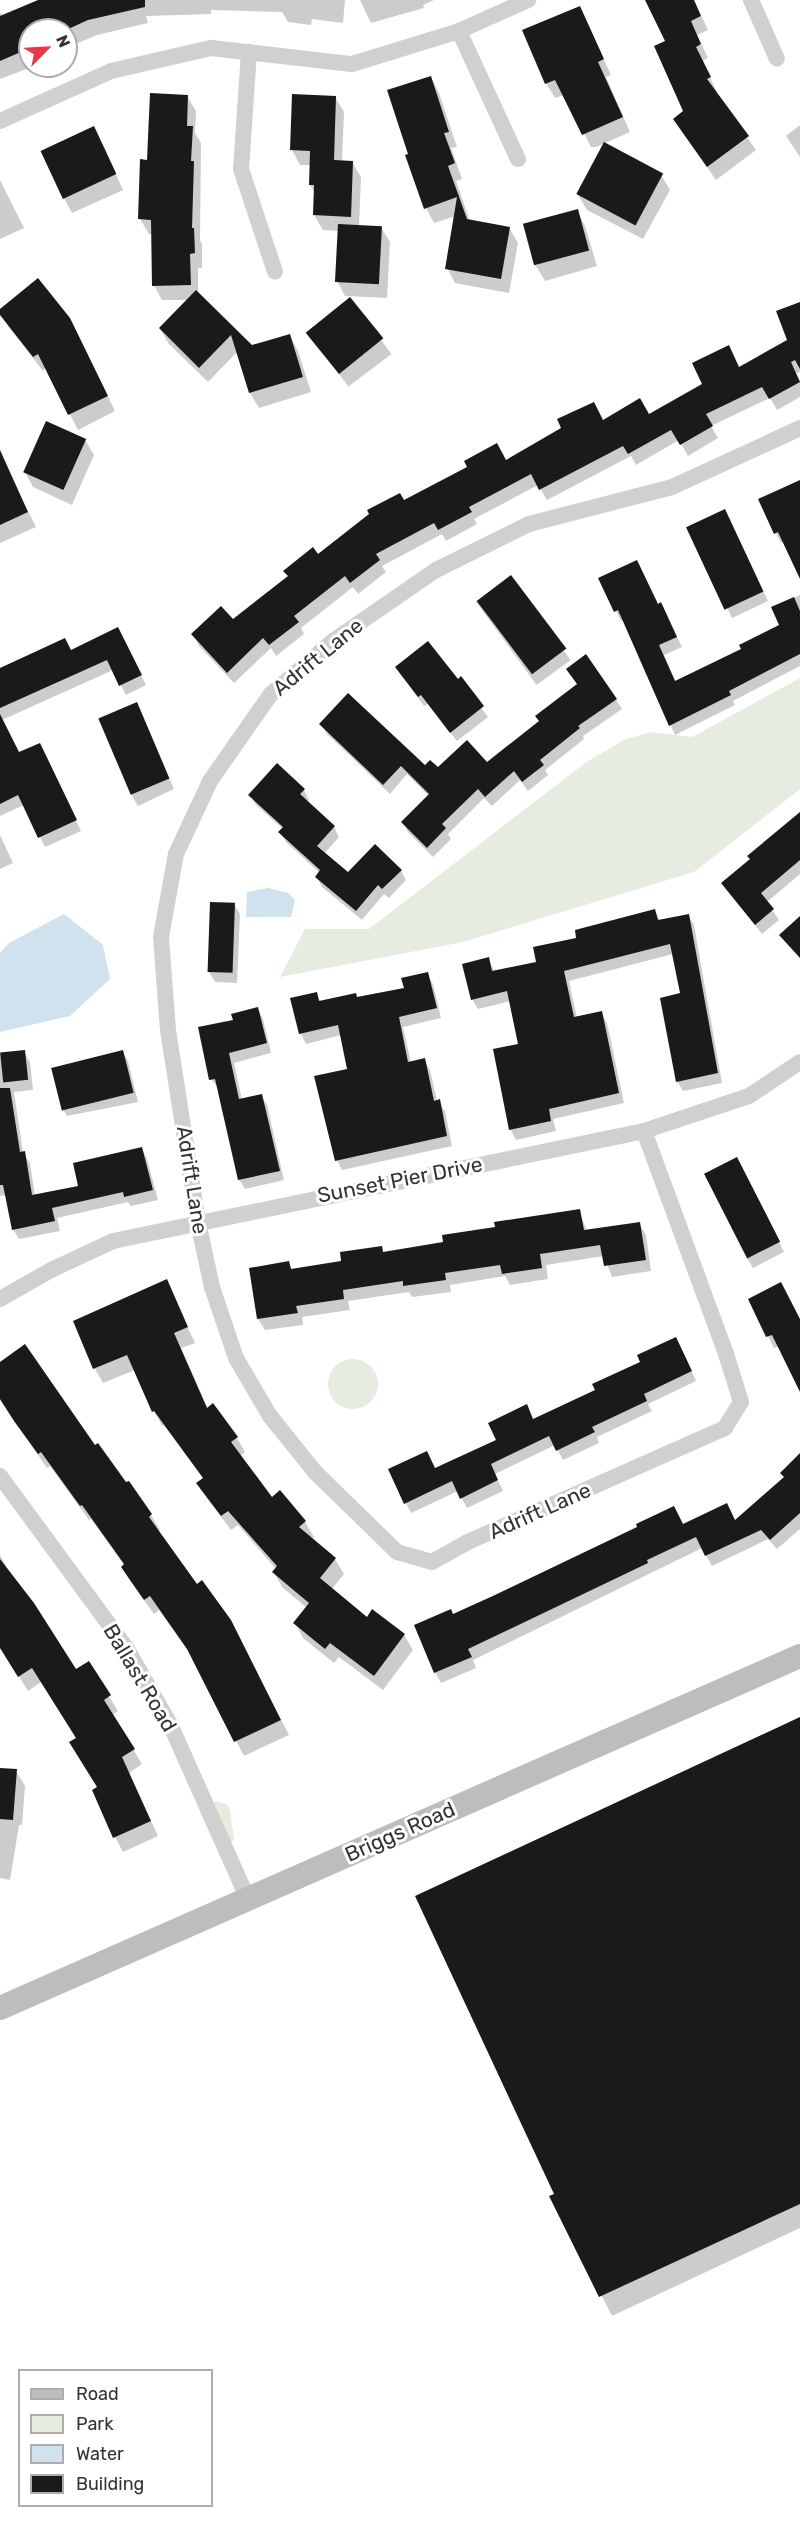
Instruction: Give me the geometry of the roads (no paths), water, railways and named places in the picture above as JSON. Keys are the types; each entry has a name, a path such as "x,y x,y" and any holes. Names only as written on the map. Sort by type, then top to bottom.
{"main road":[{"name":"Briggs Road","path":"0,2008 800,1656"}],"street":[{"path":"0,121 111,71 211,48 352,64 459,31 528,0"},
{"path":"751,0 777,59"},
{"path":"459,31 518,159"},
{"path":"249,52 241,169 275,272"},
{"name":"Adrift Lane","path":"644,1131 726,1354 741,1402 725,1428 466,1543 432,1562 397,1552 365,1524 315,1472 270,1416 236,1358 212,1287 198,1222 168,1030 160,937 176,854 210,781 271,694 333,640 436,570 530,524 672,487 800,428"},
{"name":"Sunset Pier Drive","path":"0,1299 51,1270 113,1241 644,1131 749,1096 800,1062"},
{"name":"Ballast Road","path":"0,1476 127,1649 170,1724 248,1899"}],"water":[{"path":"268,888 288,893 295,900 291,917 246,917 247,892"},
{"path":"64,914 103,945 110,979 70,1016 0,1032 0,953 9,943"}]}
